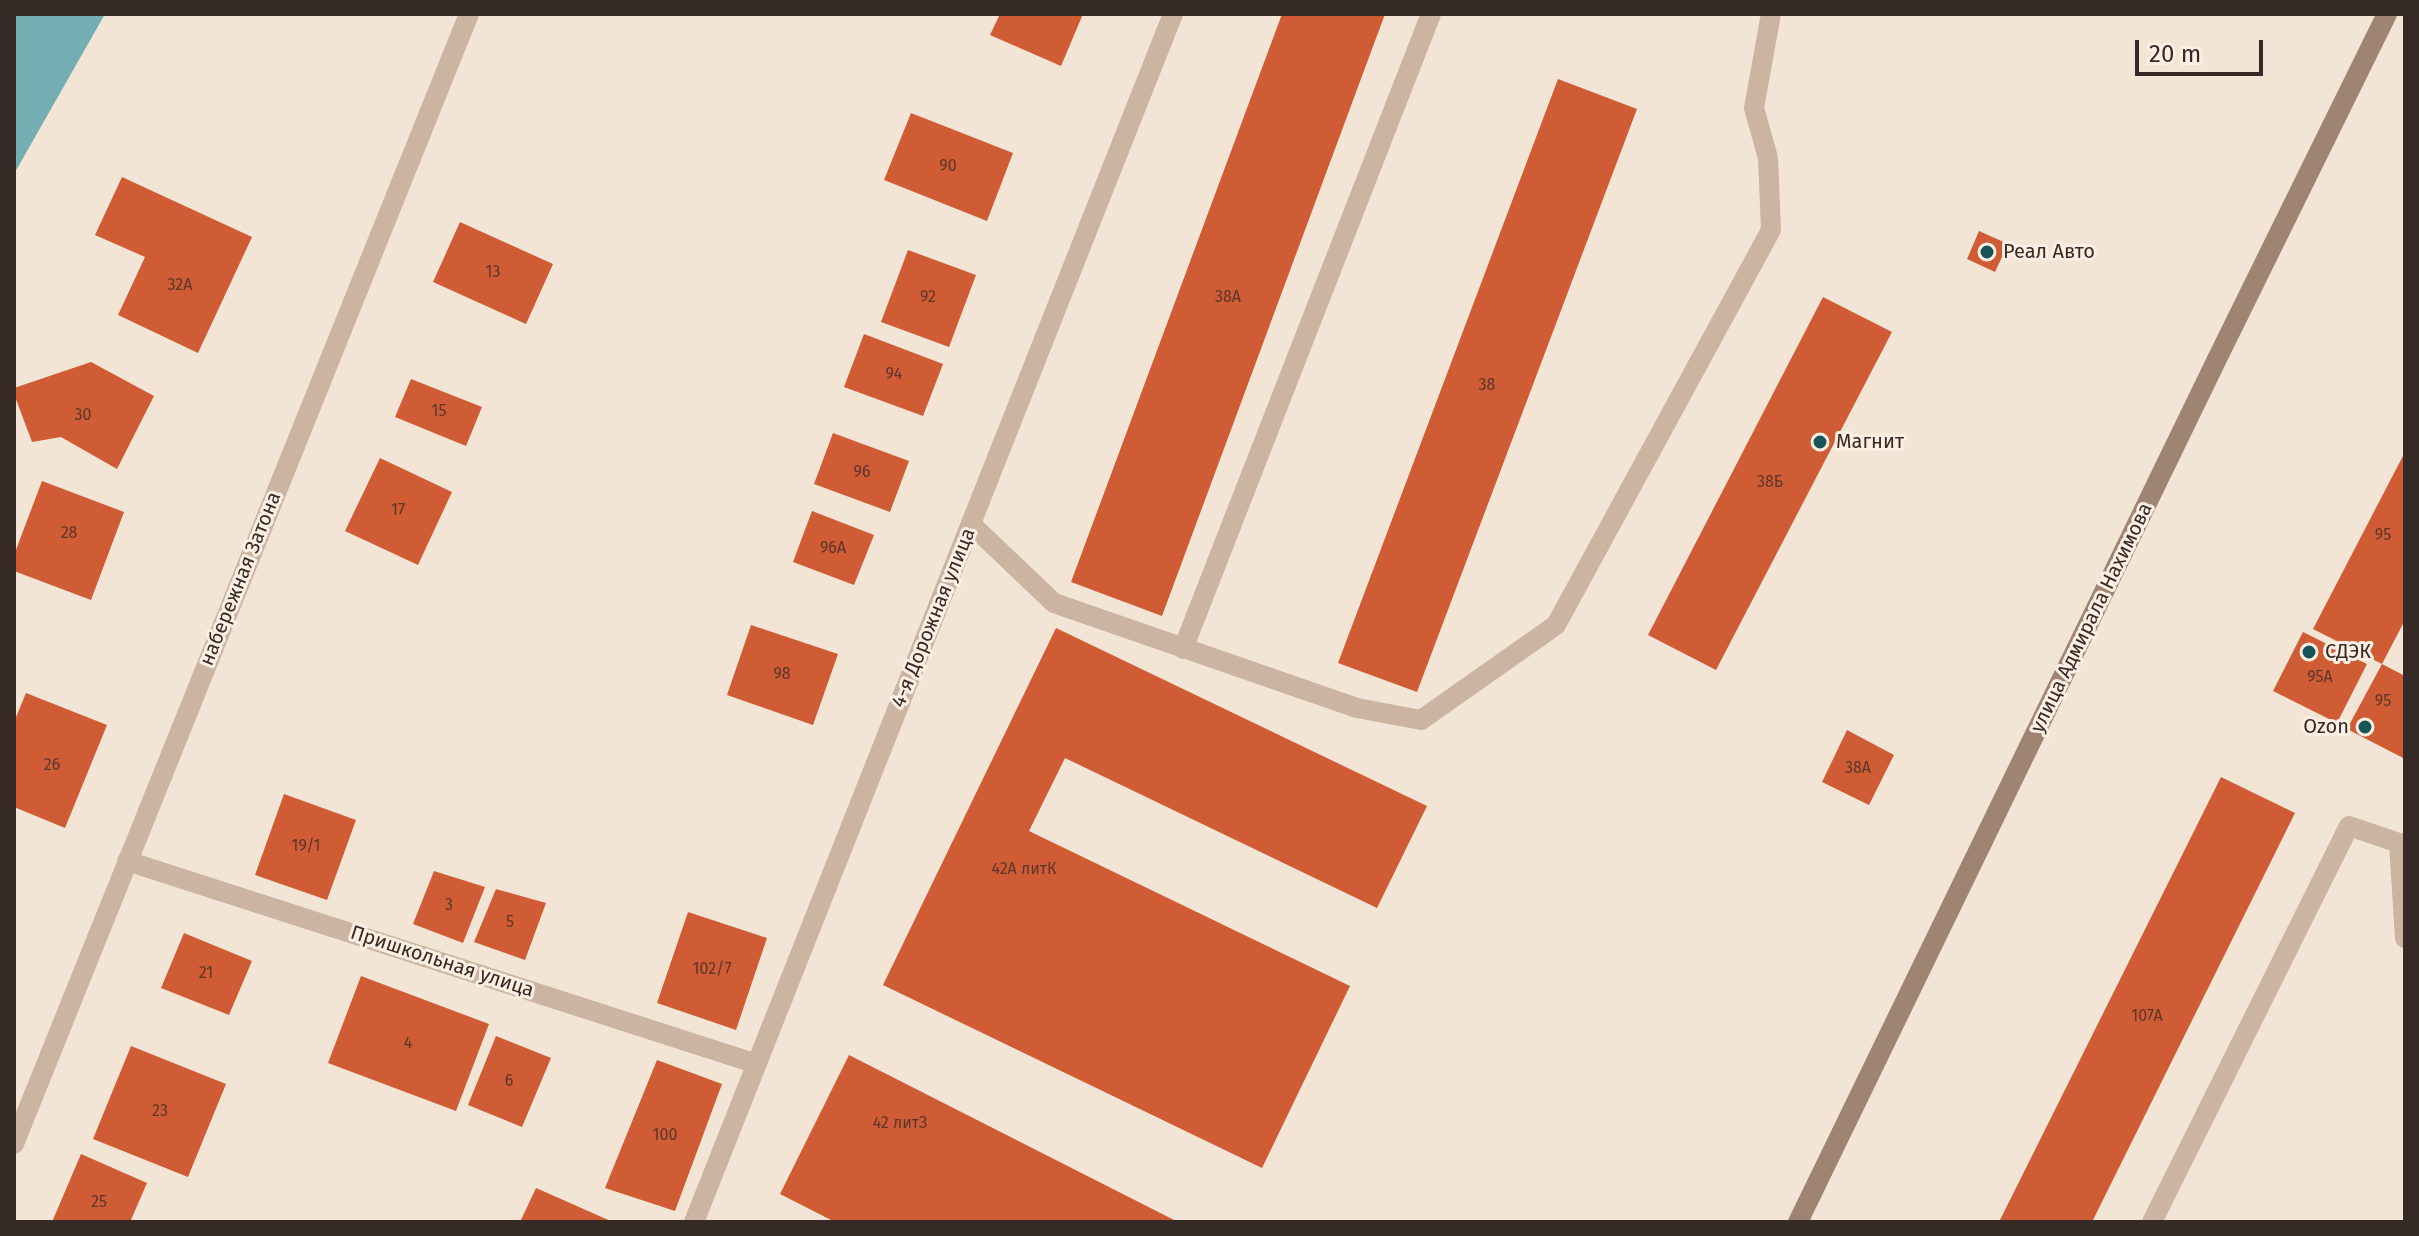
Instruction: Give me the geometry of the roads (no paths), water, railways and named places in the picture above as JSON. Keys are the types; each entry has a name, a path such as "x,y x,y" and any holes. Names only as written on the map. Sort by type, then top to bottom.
{"main road":[{"name":"улица Адмирала Нахимова","path":"1798,1222 2387,14"}],"street":[{"name":"набережная Затона","path":"14,1144 469,14"},
{"name":"4-я Дорожная улица","path":"694,1222 1173,14"},
{"path":"1183,649 1431,14"},
{"path":"971,524 1054,603 1357,708 1421,720 1556,625 1771,230 1768,158 1754,108 1771,14"},
{"path":"2152,1222 2349,826 2399,843 2405,938"},
{"name":"Пришкольная улица","path":"127,861 757,1064"}],"water":[{"path":"14,14 105,14 14,174"}],"place":[{"name":"Реал Авто","path":"1987,252"},
{"name":"Магнит","path":"1820,442"},
{"name":"СДЭК","path":"2309,652"},
{"name":"Ozon","path":"2365,727"}]}
